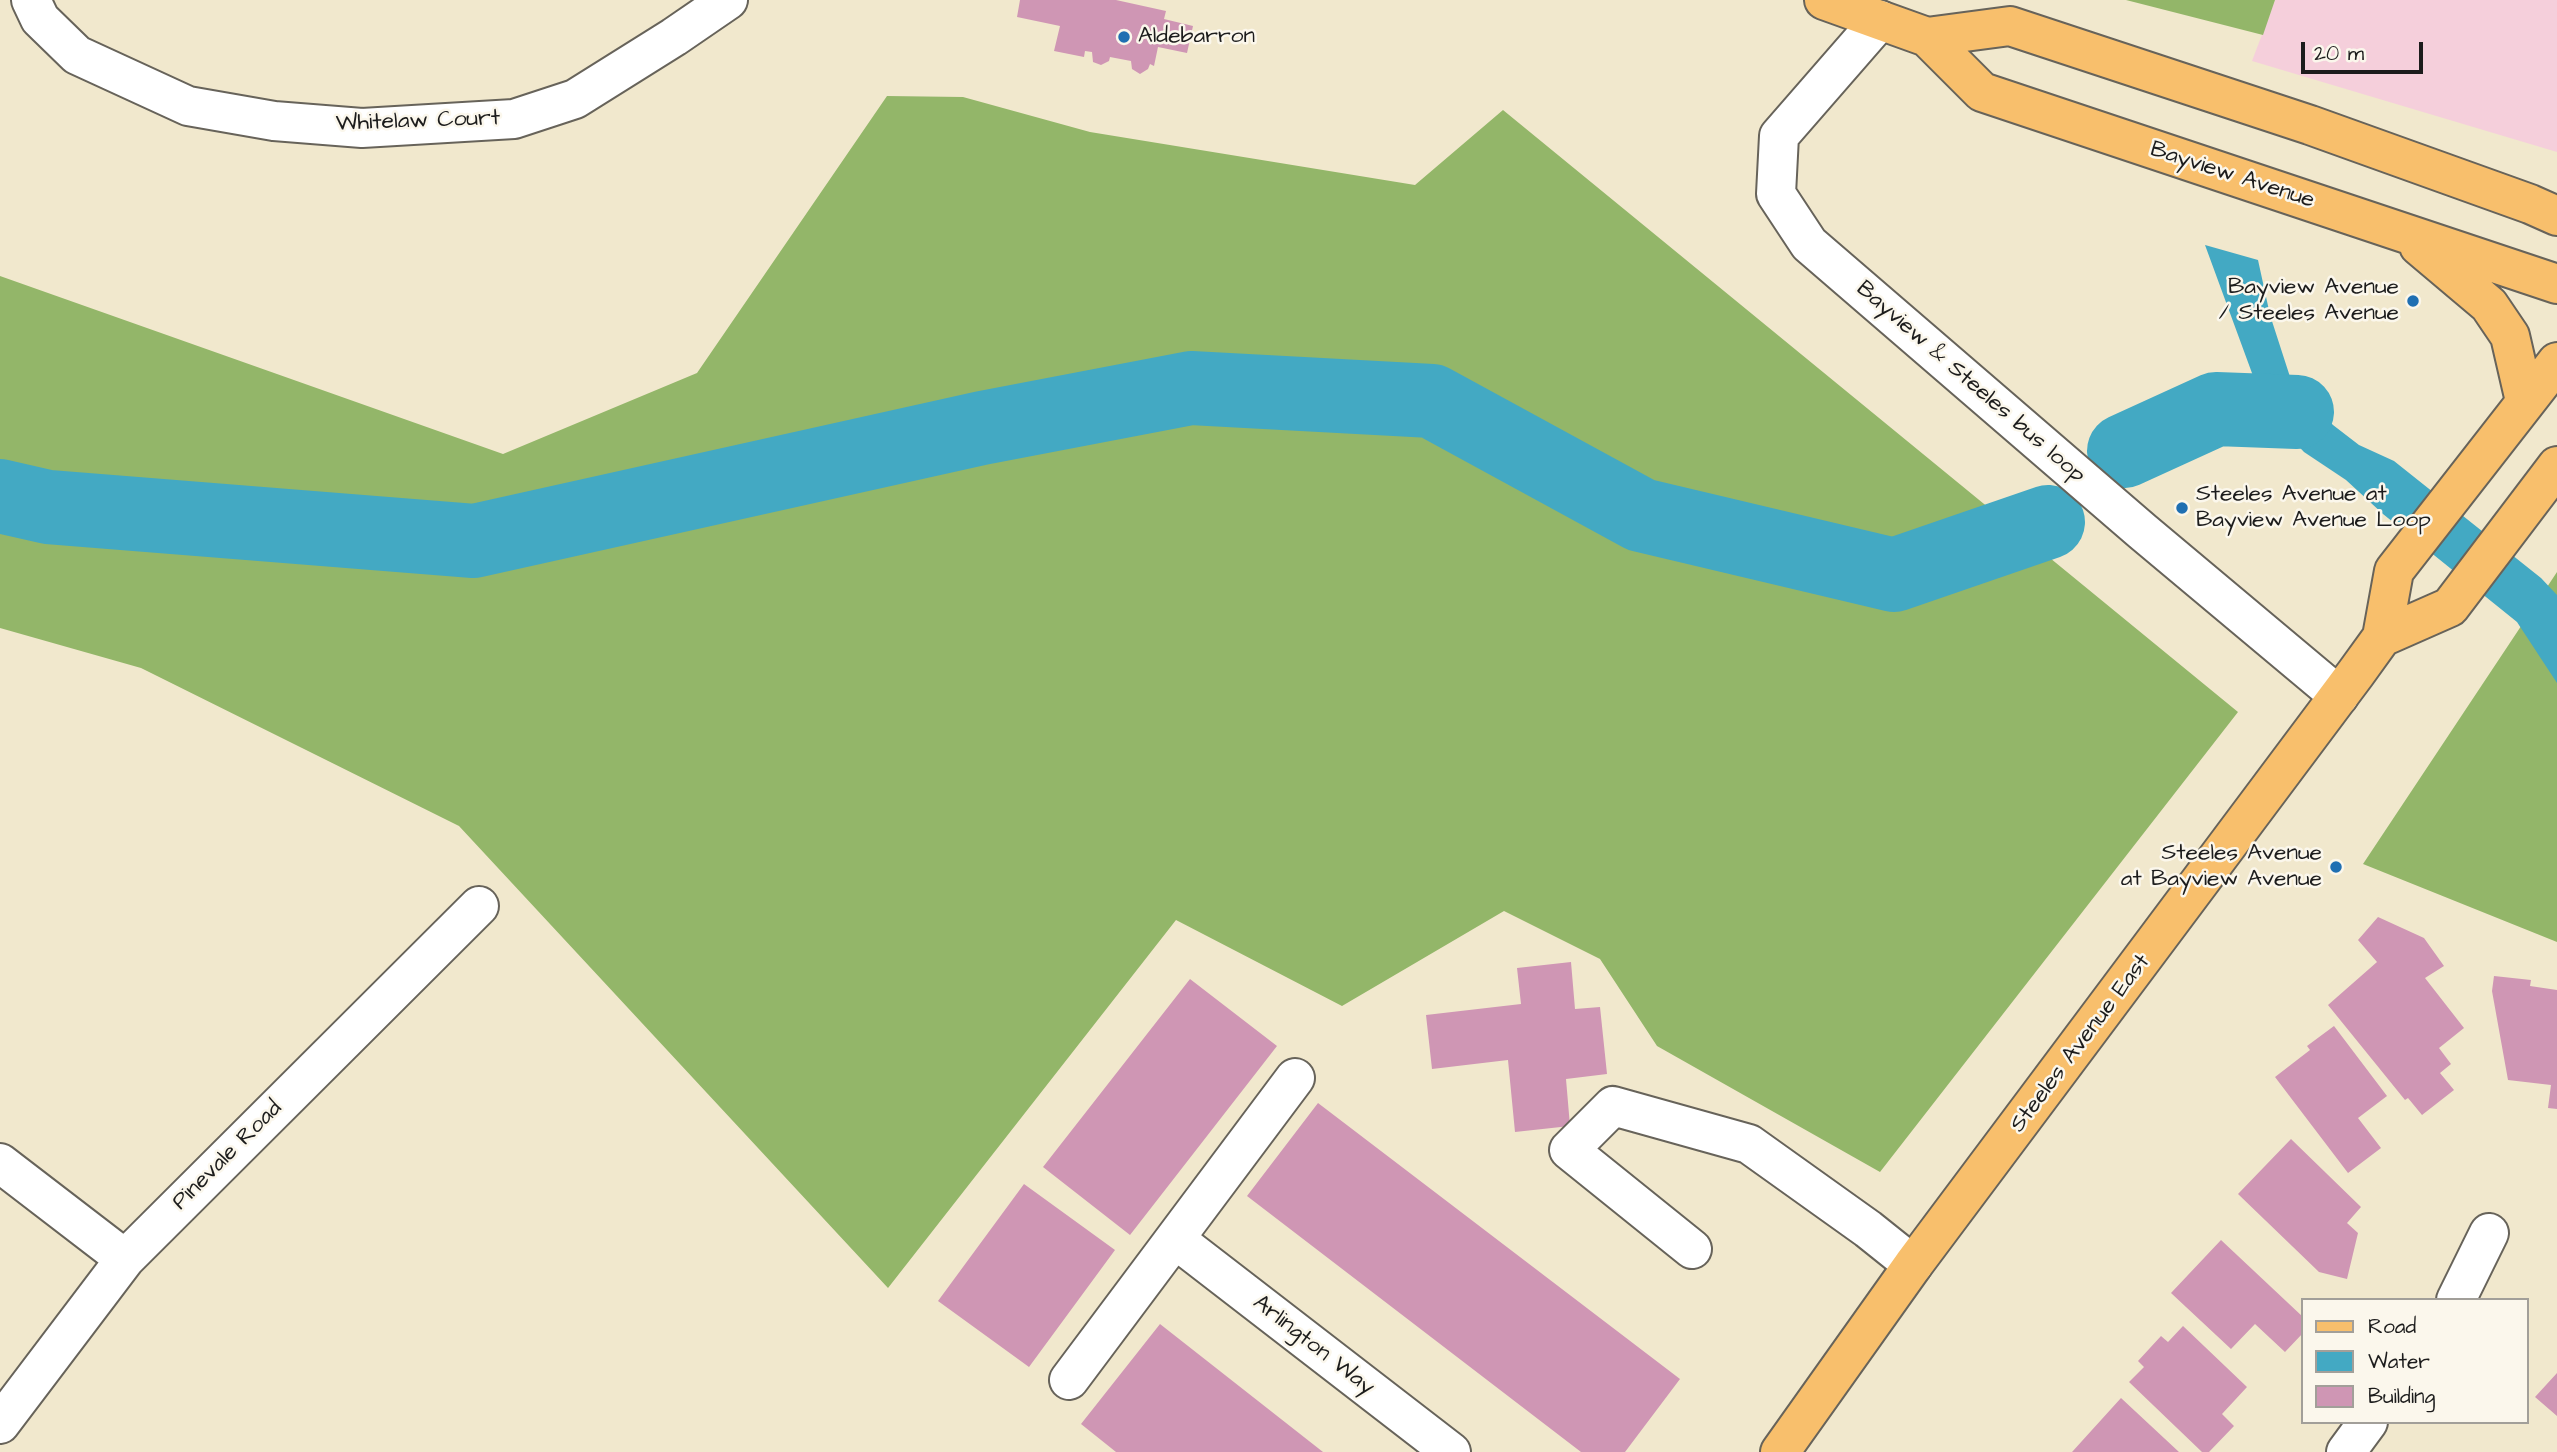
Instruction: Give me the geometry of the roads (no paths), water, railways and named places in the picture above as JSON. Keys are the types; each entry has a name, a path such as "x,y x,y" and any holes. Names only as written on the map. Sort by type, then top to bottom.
{"main road":[{"name":"Bayview Avenue","path":"1824,0 1927,37 1982,92 2557,284"},
{"name":"Bayview Avenue","path":"1927,37 2010,26 2548,206"},
{"path":"2398,229 2490,304 2510,336 2519,409"},
{"name":"Steeles Avenue East","path":"1780,1452 1913,1265 2382,637 2394,571 2557,362"},
{"path":"2382,637 2450,607 2557,466"}],"street":[{"name":"Whitelaw Court","path":"31,0 40,19 78,55 188,106 274,121 362,128 514,119 575,99 728,0"},
{"name":"Bayview & Steeles bus loop","path":"1880,20 1779,136 1776,194 1809,244 2142,531 2339,696"},
{"name":"Pinevale Road","path":"0,1424 125,1259 479,906"},
{"path":"1069,1380 1295,1078"},
{"path":"1692,1249 1569,1150 1613,1106 1749,1144 1868,1229 1913,1265"},
{"path":"0,1163 125,1259"},
{"path":"2457,1298 2489,1233"},
{"name":"Arlington Way","path":"1175,1239 1451,1452"},
{"path":"2346,1452 2367,1424"}],"water":[{"path":"2205,245 2258,260 2270,315 2292,383 2333,425 2359,445 2394,461 2541,578 2557,595 2557,683 2517,622 2383,514 2346,480 2304,452 2266,412 2255,397 2256,384"}],"waterway":[{"path":"0,496 48,507 474,541 982,428 1191,388 1432,401 1641,515 1894,575 2048,522"},
{"path":"2124,451 2216,409 2297,412"}],"place":[{"name":"Aldebarron","path":"1124,37"},
{"name":"Bayview Avenue / Steeles Avenue","path":"2413,301"},
{"name":"Steeles Avenue at Bayview Avenue Loop","path":"2182,508"},
{"name":"Steeles Avenue at Bayview Avenue","path":"2336,867"}]}
